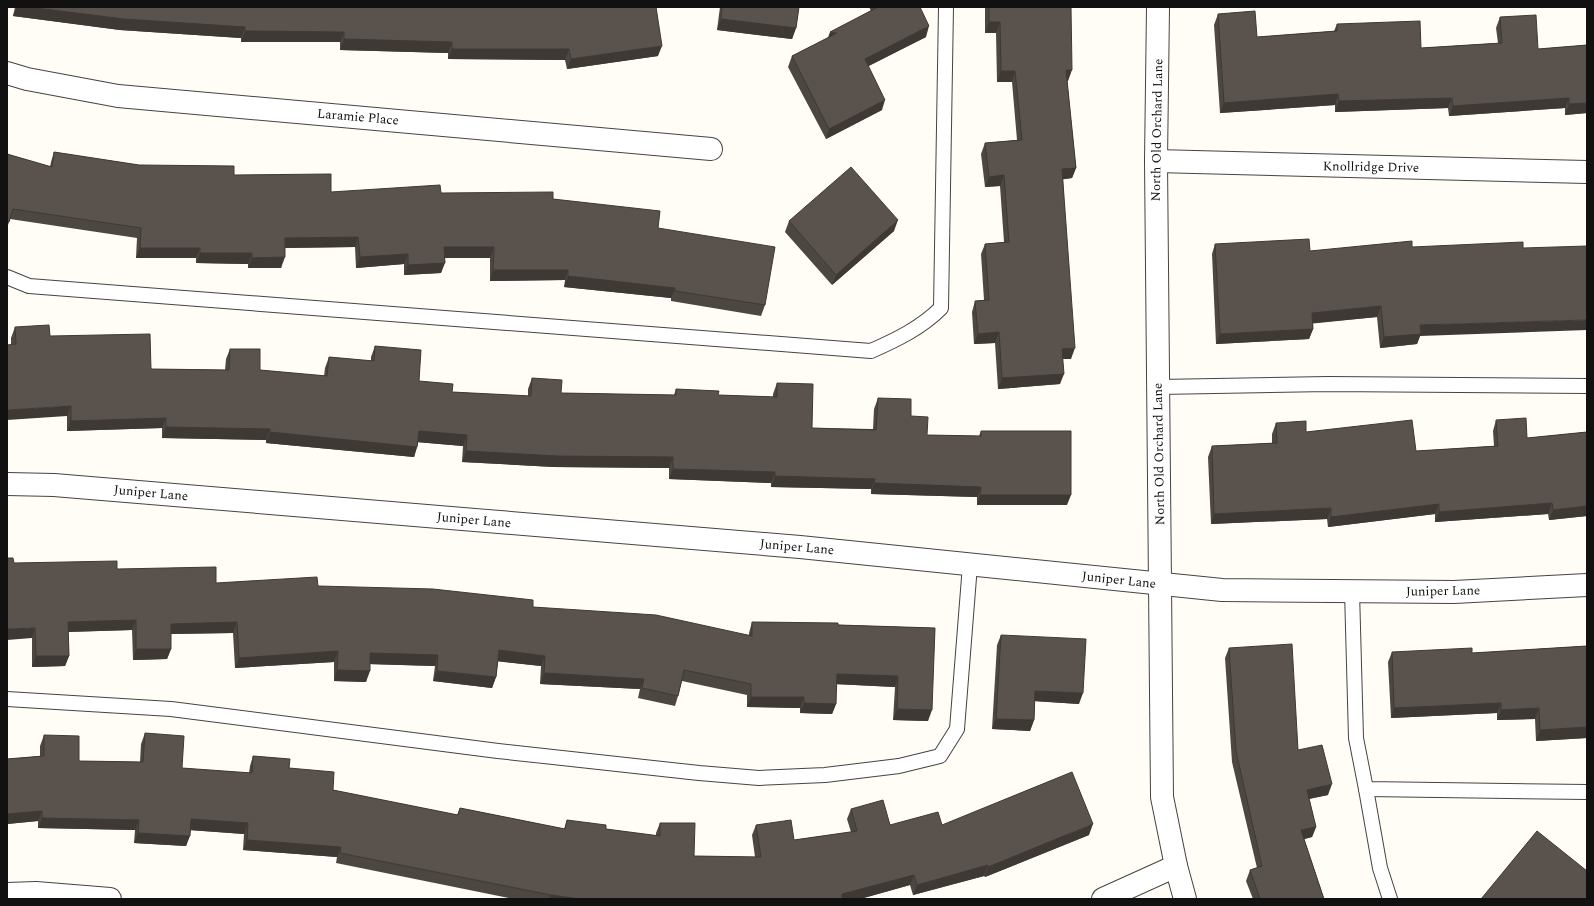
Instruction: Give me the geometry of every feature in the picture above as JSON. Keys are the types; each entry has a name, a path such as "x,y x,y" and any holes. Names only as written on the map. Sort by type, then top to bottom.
{"street":[{"name":"North Old Orchard Lane","path":"1158,7 1156,161 1162,797 1176,866 1186,899"},
{"name":"Laramie Place","path":"7,73 27,79 118,96 711,149"},
{"name":"Knollridge Drive","path":"1156,161 1587,172"},
{"name":"Juniper Lane","path":"7,484 62,486 784,546 1160,585 1222,590 1454,592 1587,585"},
{"path":"1103,899 1176,866"},
{"path":"7,894 36,893 110,899"}],"lane":[{"path":"7,277 29,286 871,351 897,340 916,328 941,308 946,7"},
{"path":"1158,386 1328,384 1587,386"},
{"path":"7,699 171,709 483,749 699,774 759,778 825,775 900,766 940,756 957,729 970,565"},
{"path":"1352,591 1356,738 1380,868 1390,899"},
{"path":"1366,789 1587,792"}],"building":[{"path":"28,7 656,7 662,46 571,59 569,49 452,49 452,42 344,39 344,32 245,31 245,27 124,19"},
{"path":"722,7 799,7 796,28 721,19"},
{"path":"878,7 920,7 929,26 865,59 885,100 829,129 792,56 837,33 830,32"},
{"path":"989,7 1071,7 1072,70 1066,70 1076,168 1062,169 1075,348 1062,349 1064,374 1002,378 999,332 978,334 975,301 989,300 985,244 1009,242 1004,175 989,177 985,143 1022,140 1015,71 1001,71 1000,22 989,22"},
{"path":"1255,11 1257,37 1337,31 1337,24 1420,21 1421,48 1502,43 1500,17 1536,15 1538,49 1587,45 1587,103 1569,104 1569,98 1453,106 1452,98 1339,101 1338,94 1224,103 1218,14"},
{"path":"54,152 139,165 234,166 234,175 331,174 331,192 440,185 441,193 553,192 553,199 660,211 658,228 775,247 765,305 675,291 675,288 568,276 568,270 493,270 494,247 444,247 445,263 408,265 408,254 360,257 358,237 285,238 285,257 252,258 252,253 200,253 200,248 140,248 141,228 13,209 9,222 7,222 7,154 52,167"},
{"path":"851,167 898,220 836,275 789,221"},
{"path":"1309,239 1310,251 1412,241 1412,247 1523,242 1523,248 1587,246 1587,320 1420,325 1421,334 1384,337 1381,306 1312,313 1313,329 1220,334 1215,244"},
{"path":"49,325 50,336 150,334 151,369 229,370 230,349 260,349 260,370 327,376 329,357 374,361 375,346 421,350 419,381 453,384 452,392 531,396 532,378 562,380 561,393 676,395 676,389 719,391 718,395 777,397 777,383 813,384 812,428 876,430 878,398 911,399 911,416 928,417 927,435 981,436 981,431 1071,431 1071,495 980,495 981,487 874,483 875,479 775,476 775,472 673,469 673,457 557,456 466,451 467,435 419,431 417,447 270,432 270,429 166,427 166,418 71,421 71,406 7,410 7,345 16,344 15,327"},
{"path":"1526,418 1527,438 1587,432 1587,506 1553,510 1552,503 1439,512 1439,504 1331,517 1331,508 1214,514 1212,446 1277,443 1276,423 1306,421 1306,432 1412,420 1416,451 1498,446 1496,420"},
{"path":"7,558 13,558 14,563 117,561 117,569 216,567 216,583 317,577 318,586 433,589 533,600 533,607 656,615 752,636 752,622 838,623 838,625 935,628 932,710 897,709 898,676 837,674 836,704 804,703 804,697 751,697 751,684 684,670 678,696 642,688 644,679 544,673 545,656 499,650 496,677 437,671 438,655 370,653 370,671 337,670 338,651 239,658 237,622 171,624 171,649 136,649 136,620 68,622 69,656 36,656 35,628 7,629"},
{"path":"1001,635 1086,639 1083,693 1035,691 1034,720 996,719"},
{"path":"1292,644 1298,750 1322,745 1332,784 1307,790 1316,827 1301,830 1324,899 1260,899 1250,870 1262,866 1236,751 1229,648"},
{"path":"1587,646 1587,727 1540,730 1539,708 1501,710 1501,703 1394,708 1392,652 1472,648 1472,653"},
{"path":"145,733 184,736 182,768 252,773 253,756 290,759 289,768 334,772 333,790 458,815 460,808 565,829 567,820 606,825 606,829 660,836 660,823 695,823 694,856 761,857 756,825 791,820 794,840 857,831 851,809 883,800 890,825 938,812 942,825 1072,772 1093,824 988,867 988,865 917,885 914,875 842,894 842,899 580,899 551,895 340,853 341,847 247,840 248,823 191,819 190,836 138,833 139,820 42,818 42,811 7,814 7,759 44,756 44,735 79,736 79,761 143,762"},
{"path":"1537,831 1587,871 1587,899 1481,899"}]}
